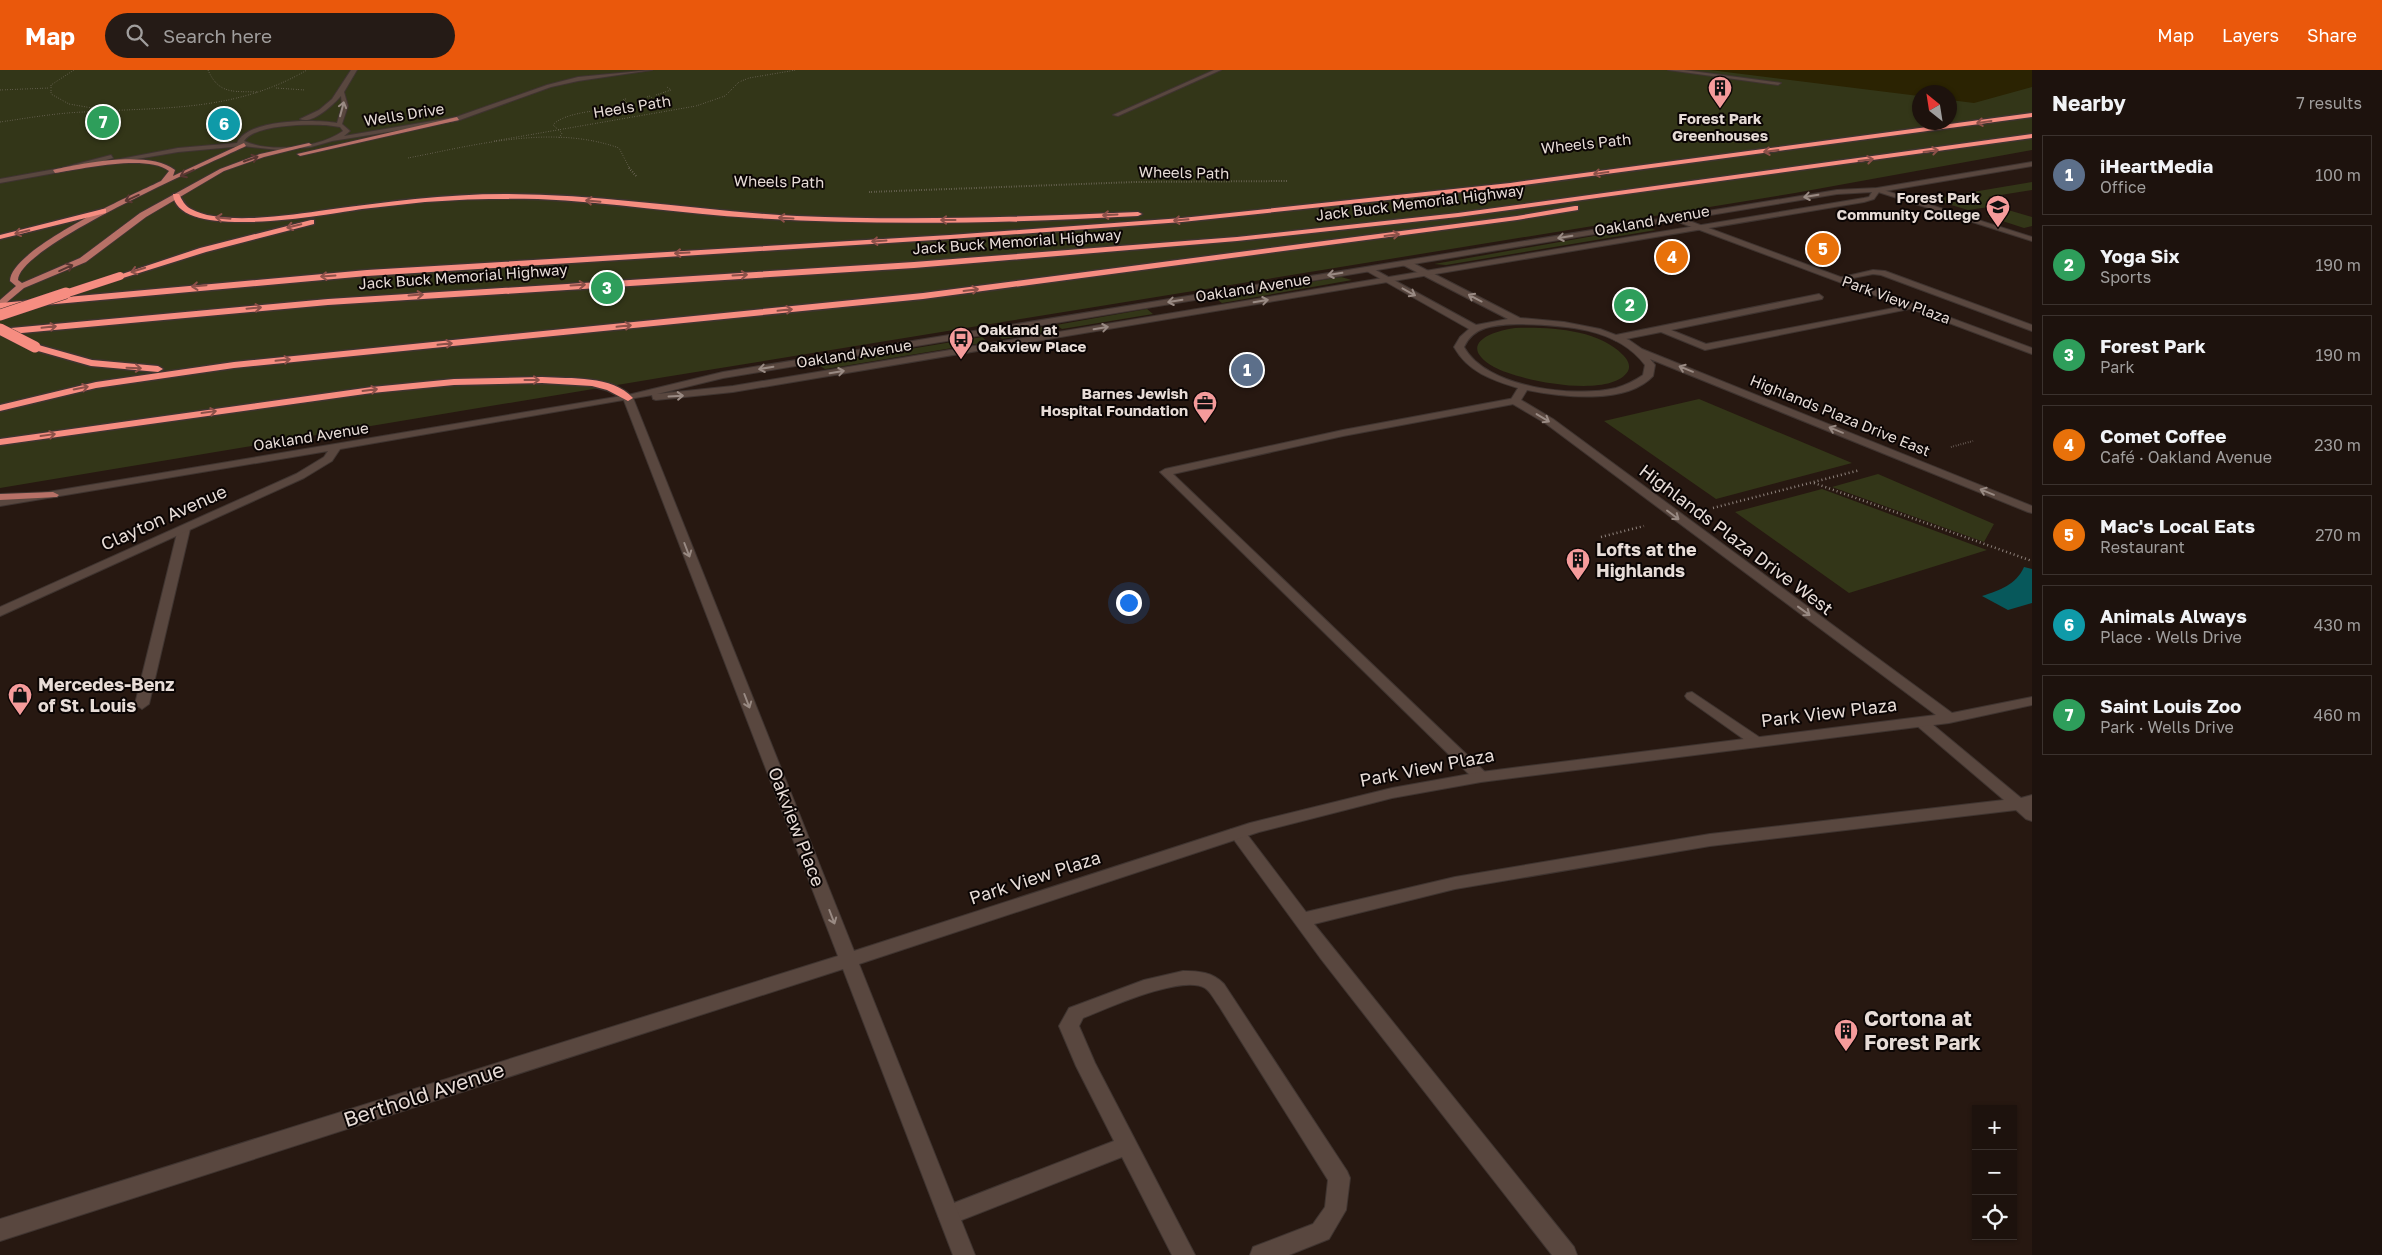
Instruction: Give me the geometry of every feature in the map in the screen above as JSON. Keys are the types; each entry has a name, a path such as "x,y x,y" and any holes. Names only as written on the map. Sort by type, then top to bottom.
{"highway":[{"name":"Jack Buck Memorial Highway","path":"0,305 367,273 1038,231 1299,209 1582,176 2032,115"},
{"name":"Jack Buck Memorial Highway","path":"0,330 441,293 884,267 1159,246 1399,222 2032,136"},
{"path":"0,408 96,385 234,365 1006,286 1558,212 1678,185"},
{"path":"176,196 180,204 196,214 252,219 445,199 547,198 751,216 854,220 997,219 1216,210 1299,209"},
{"path":"0,315 203,250 291,227 353,214 445,199"},
{"path":"0,237 103,210"},
{"path":"0,330 35,347 69,359 124,368 163,369 234,365"},
{"path":"0,442 362,391 454,382 542,380 592,383 611,388 628,398"}],"main road":[{"path":"282,159 458,118"},
{"path":"20,286 14,281 14,274 19,266 35,253 103,210 160,185 243,144"},
{"path":"0,305 20,286 83,260 143,215 214,174 243,161 309,145"},
{"path":"55,171 110,164 161,163 173,171 160,185"},
{"path":"176,196 248,169"},
{"path":"0,497 53,495"}],"street":[{"path":"238,135 286,124 318,113 343,93 354,70"},
{"name":"Wells Drive","path":"243,144 267,148 309,145 458,118 549,86 603,72 649,70"},
{"path":"1116,115 1218,70"},
{"path":"1671,70 1778,84"},
{"path":"329,140 345,133 346,129 340,125 345,106 343,93"},
{"name":"Wells Drive","path":"376,124 483,110"},
{"name":"Wells Drive","path":"286,124 316,122 352,126"},
{"path":"0,181 178,150 243,144 240,140 252,132"},
{"path":"55,171 131,153 224,137"},
{"name":"Oakland Avenue","path":"0,503 628,398 723,375 1836,192 1877,190 2032,164"},
{"path":"1877,190 2032,239"},
{"name":"Oakland Avenue","path":"628,398 732,390 1864,200 1872,198 1877,190"},
{"name":"Park View Plaza","path":"1676,218 2029,348"},
{"path":"1406,262 1518,321"},
{"path":"1366,269 1474,328"},
{"path":"1838,278 1872,272 1882,273 2032,328"},
{"path":"1616,338 1819,297"},
{"path":"1662,329 1705,347 1915,307"},
{"path":"1518,321 1474,328 1462,337 1458,347 1468,361 1489,375 1524,387 1566,394 1604,393 1631,386 1648,376 1650,365 1637,350"},
{"name":"Highlands Plaza Drive East","path":"1518,321 1551,322 1588,329 1616,338 1637,350 2032,510"},
{"path":"1481,777 1165,472 1343,433 1515,401 1524,387"},
{"name":"Oakview Place","path":"628,398 964,1255"},
{"name":"Highlands Plaza Drive West","path":"1515,401 1549,421 1677,518 1949,718"},
{"name":"Clayton Avenue","path":"0,612 316,468 328,460 336,448"},
{"path":"142,704 184,529"},
{"path":"1692,696 1757,742"},
{"name":"Park View Plaza","path":"848,960 1236,833 1392,793 1481,777 1949,718 2032,701"},
{"path":"1921,722 2028,806"},
{"path":"1302,920 1455,883 1710,840 2028,806"},
{"path":"1236,833 1302,920 1566,1255"},
{"name":"Berthold Avenue","path":"0,1230 848,960"},
{"path":"1184,1255 1086,1066 1069,1026 1076,1013 1160,982 1190,977 1211,982 1226,1001 1339,1178 1334,1210 1321,1232 1261,1255"},
{"path":"949,1215 1127,1146"}],"path":[{"path":"0,90 50,88 60,78 74,70"},
{"path":"208,70 212,83 218,87 260,92"},
{"path":"0,122 109,110 206,103 260,92 307,70"},
{"name":"Heels Path","path":"558,138 522,139 464,148 708,103 729,94 740,82 749,78 796,70"},
{"path":"273,87 311,90"},
{"path":"50,88 51,94 63,102 109,110"},
{"path":"644,97 650,96 654,100 652,100"},
{"path":"558,138 562,133 553,123 565,116 631,106 623,99 630,98"},
{"path":"558,138 594,141 615,146 621,150 632,172 640,178"},
{"name":"Wheels Path","path":"861,192 1126,182 1242,183 1293,180"},
{"path":"1601,537 1974,441"},
{"path":"1813,483 2032,560"}],"green space":[{"path":"0,70 2032,70 2032,150 1795,193 665,377 0,488"},
{"path":"2032,182 2032,190 1988,197 2010,204 1968,210 1931,199"},
{"path":"2008,210 2032,217 2032,226 2024,228 1987,216 2005,213 2002,211"},
{"path":"1645,227 1656,230 1446,265 1434,264"},
{"path":"1341,277 1352,280 1222,303 1215,298"},
{"path":"1147,309 1153,314 1062,329 1056,325"},
{"path":"1042,327 1048,332 1002,339 997,334"},
{"path":"1515,328 1558,329 1587,335 1613,346 1627,360 1629,369 1618,380 1603,384 1584,386 1563,385 1542,382 1506,372 1494,367 1483,359 1478,352 1481,340 1496,332"},
{"path":"982,337 988,342 825,369 820,366 826,363"},
{"path":"1699,399 1852,463 1716,499 1604,421"},
{"path":"1878,474 1994,524 1984,542 1832,487"},
{"path":"1822,489 1987,550 1849,593 1735,512"}],"sand":[{"path":"1710,70 2032,70 2032,87 1974,103 1957,101 1957,85 1912,85 1912,95"}],"water":[{"path":"2024,567 2032,569 2032,603 2008,610 1982,596 2012,583"}],"place":[{"name":"Forest Park Greenhouses","path":"1720,109"},
{"name":"Saint Louis Zoo","path":"103,122"},
{"name":"Animals Always","path":"224,124"},
{"name":"Forest Park Community College","path":"1998,228"},
{"name":"Mac's Local Eats","path":"1823,249"},
{"name":"Comet Coffee","path":"1672,257"},
{"name":"Forest Park","path":"607,288"},
{"name":"Yoga Six","path":"1630,305"},
{"name":"Oakland at Oakview Place","path":"961,360"},
{"name":"iHeartMedia","path":"1247,370"},
{"name":"Barnes Jewish Hospital Foundation","path":"1205,424"},
{"name":"Lofts at the Highlands","path":"1578,581"},
{"name":"Mercedes-Benz of St. Louis","path":"20,716"},
{"name":"Cortona at Forest Park","path":"1846,1052"}]}
